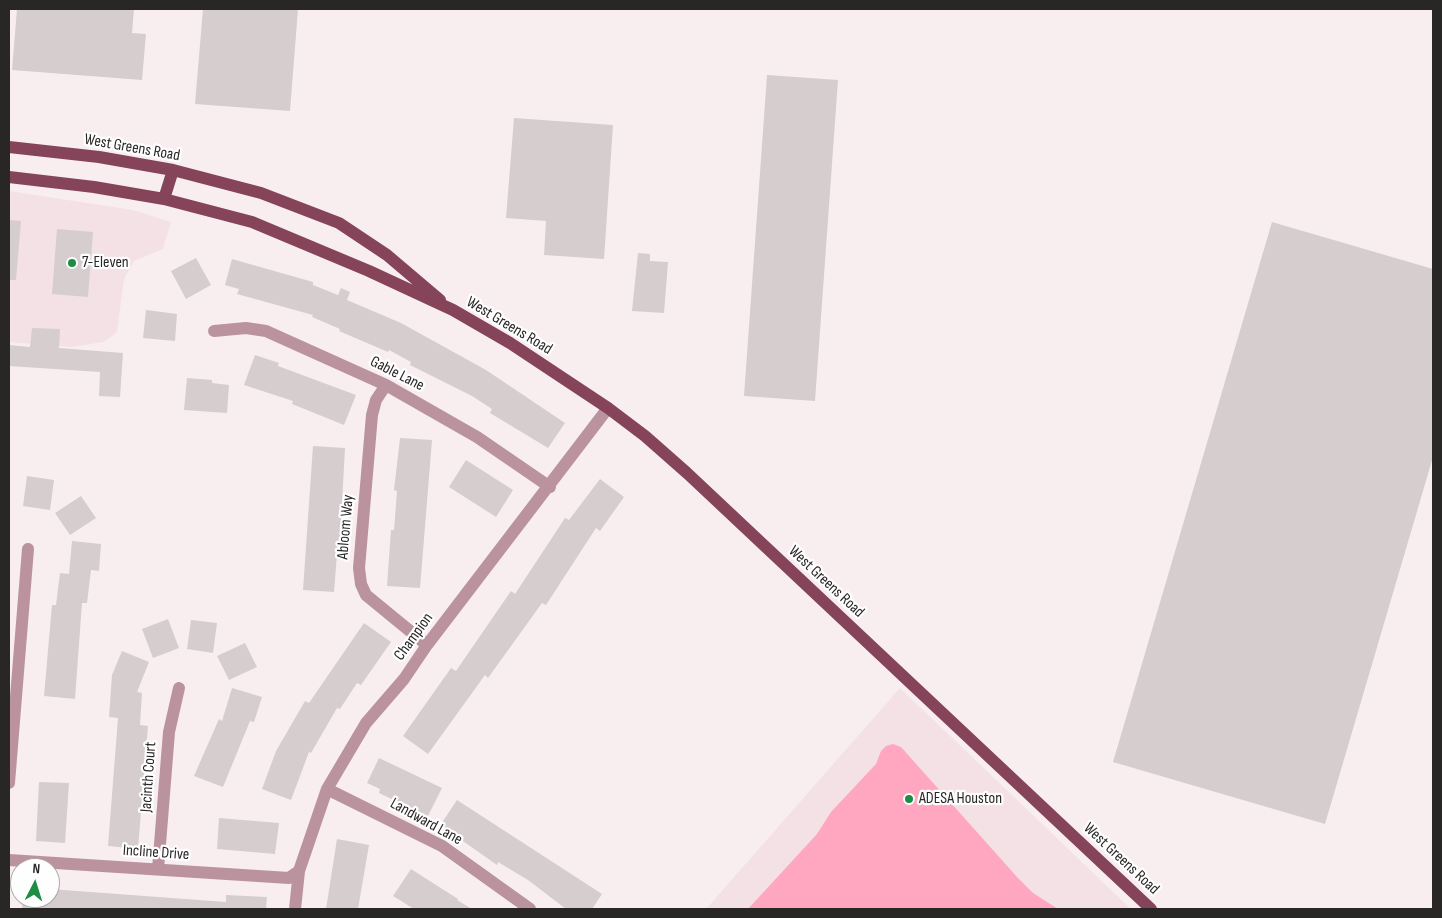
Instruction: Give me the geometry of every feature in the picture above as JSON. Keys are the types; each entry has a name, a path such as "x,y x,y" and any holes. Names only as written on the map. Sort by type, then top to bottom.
{"main road":[{"name":"West Greens Road","path":"9,146 99,157 173,170 261,193 339,223 387,255 453,310"},
{"path":"164,199 173,170"},
{"name":"West Greens Road","path":"9,177 94,187 164,199 252,222 299,240 453,310 510,343 608,408 687,473 1151,909"}],"street":[{"name":"Gable Lane","path":"214,331 246,328 266,331 386,384 477,437 550,487"},
{"name":"Abloom Way","path":"386,384 376,400 372,415 359,568 361,584 366,595 427,645"},
{"name":"Champion","path":"295,909 299,871 327,788 366,723 404,679 427,645 550,487 608,408"},
{"path":"9,783 11,718 28,549"},
{"name":"Jacinth Court","path":"158,869 169,732 179,688"},
{"name":"Landward Lane","path":"327,788 442,846 530,909"},
{"name":"Incline Drive","path":"9,860 289,878 299,871"}],"shaded area":[{"path":"9,191 133,210 171,222 163,249 134,261 124,279 117,332 104,342 71,347 9,342"},
{"name":"ADESA Houston","path":"900,688 1131,909 706,909"},
{"path":"893,744 901,747 1033,893 1058,909 748,909 817,834 831,812 876,764 881,751 886,746"}],"building":[{"path":"17,9 134,9 132,33 146,34 142,80 12,70"},
{"path":"203,9 298,9 290,111 195,104"},
{"path":"767,75 838,80 815,401 744,396"},
{"path":"514,118 613,125 604,259 544,255 546,221 506,218"},
{"path":"9,220 21,221 16,280 9,280"},
{"path":"1272,222 1433,269 1433,457 1325,824 1113,762"},
{"name":"7-Eleven","path":"57,229 93,232 88,297 52,294"},
{"path":"638,253 650,254 650,261 668,262 664,313 632,311"},
{"path":"196,258 211,285 186,299 171,271"},
{"path":"232,259 313,282 313,285 338,295 341,288 350,292 347,300 401,323 486,370 565,423 548,448 490,413 492,409 472,396 410,365 411,362 389,350 388,352 339,331 340,329 312,317 313,315 237,294 239,289 225,285"},
{"path":"146,310 177,314 175,341 143,338"},
{"path":"32,328 60,329 59,348 123,353 120,397 99,396 100,372 9,366 9,345 30,347"},
{"path":"255,355 279,363 278,366 356,395 344,425 292,404 293,401 244,385"},
{"path":"187,378 212,380 212,383 229,385 227,413 184,410"},
{"path":"400,438 432,440 420,588 387,586 391,530 394,530 397,491 394,490"},
{"path":"313,446 345,448 340,541 338,541 334,592 303,590"},
{"path":"466,460 513,490 496,517 449,487"},
{"path":"27,476 54,480 50,510 23,506"},
{"path":"600,479 624,497 600,531 596,528 546,605 542,603 488,678 485,675 428,754 403,736 451,668 456,671 511,591 515,594 565,518 569,520"},
{"path":"81,496 96,518 70,535 55,513"},
{"path":"72,541 101,544 99,571 91,570 87,603 82,603 75,699 44,696 52,605 56,605 60,573 69,574"},
{"path":"168,619 179,648 153,658 142,629"},
{"path":"191,620 217,623 213,653 187,649"},
{"path":"364,623 391,642 361,685 357,683 340,709 337,708 311,753 309,752 291,800 262,789 276,751 305,701 309,703"},
{"path":"245,643 257,667 229,680 217,656"},
{"path":"122,651 149,662 137,692 142,693 140,725 148,726 138,849 108,846 118,718 109,717 112,675"},
{"path":"232,688 262,697 254,722 250,721 223,787 194,776 219,719 222,721"},
{"path":"379,758 442,788 428,816 379,793 380,789 367,783"},
{"path":"39,782 69,783 65,843 36,841"},
{"path":"457,800 602,894 592,909 566,909 528,880 498,862 497,865 453,834 441,824"},
{"path":"219,818 279,823 275,854 217,849"},
{"path":"337,839 369,845 358,909 326,909"},
{"path":"411,869 472,909 414,909 393,896"},
{"path":"60,890 226,902 226,895 267,897 266,909 22,909 60,908"}],"place":[{"name":"7-Eleven","path":"72,263"},
{"name":"ADESA Houston","path":"909,799"}]}
